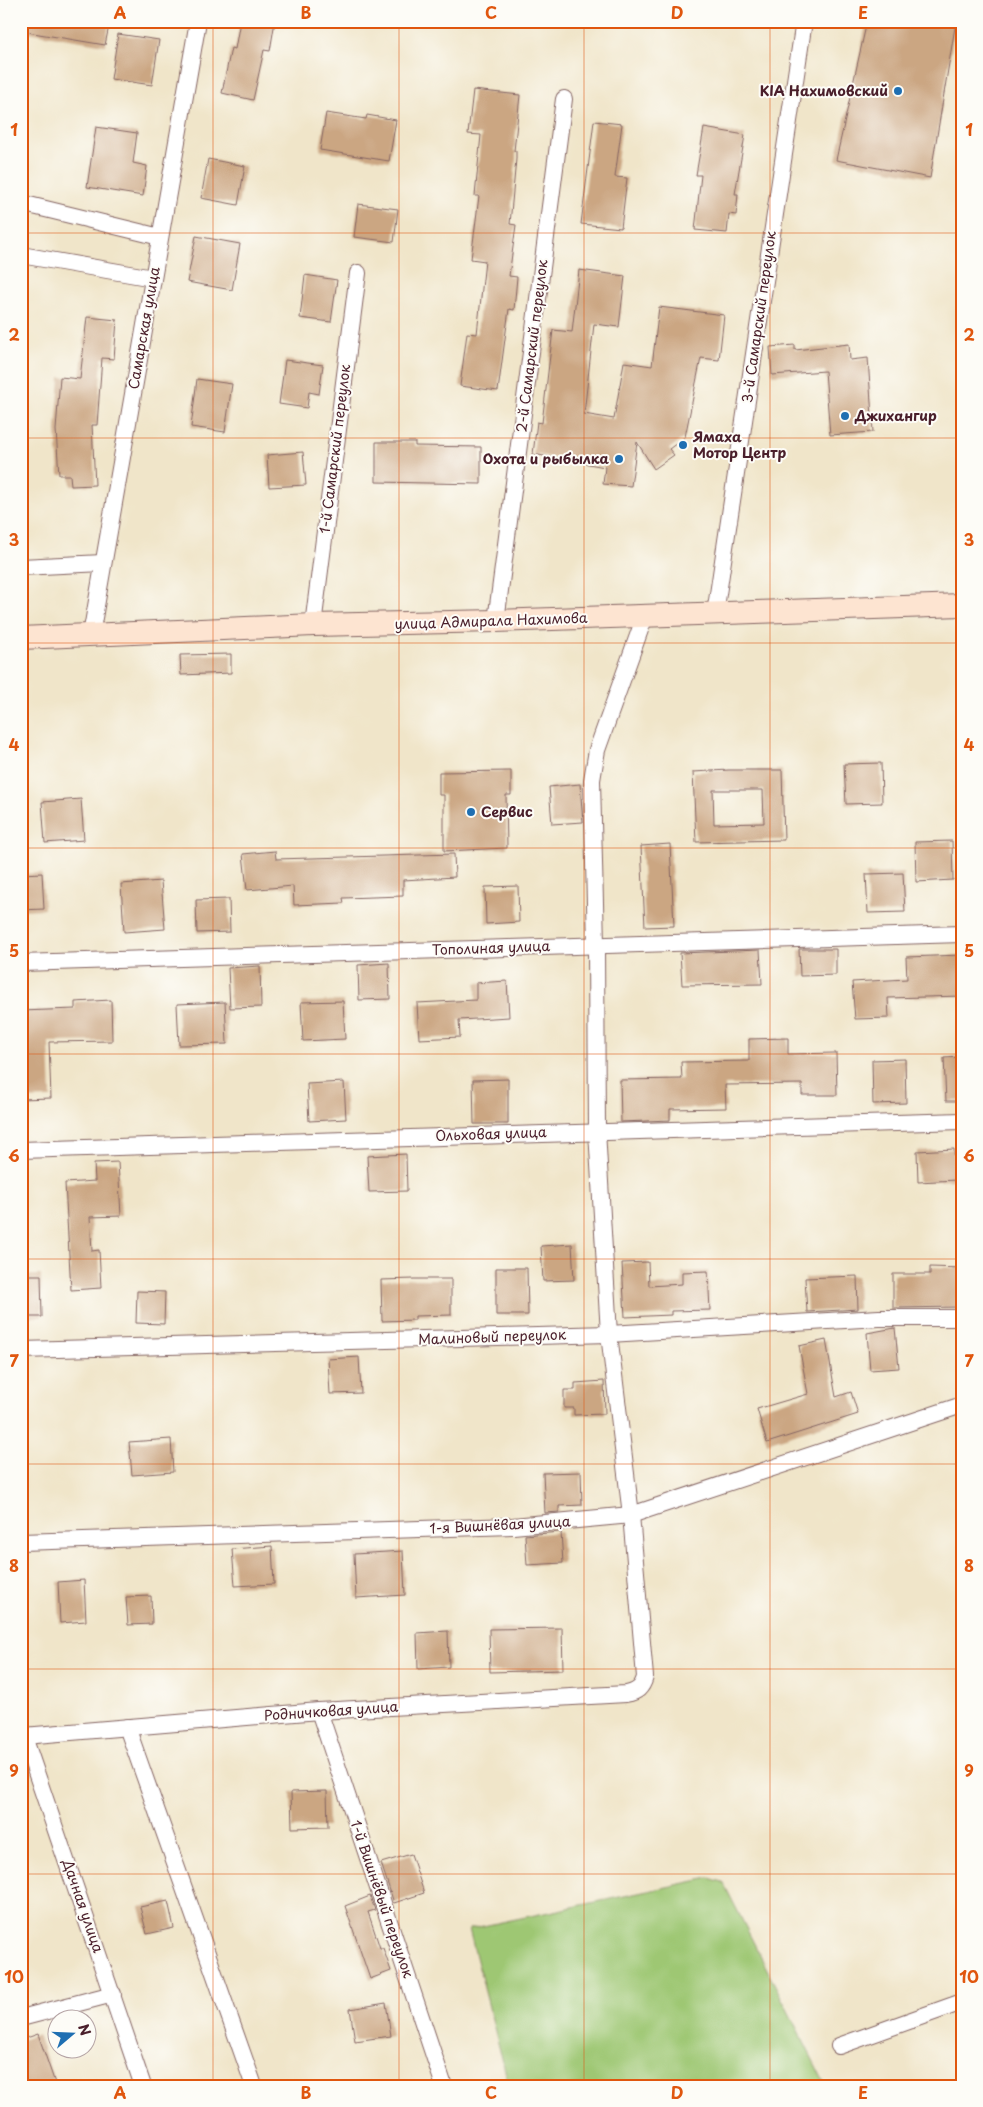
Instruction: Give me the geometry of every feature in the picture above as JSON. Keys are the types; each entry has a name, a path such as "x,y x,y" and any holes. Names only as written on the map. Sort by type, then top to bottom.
{"main road":[{"name":"улица Адмирала Нахимова","path":"21,638 314,625 496,622 962,605"}],"street":[{"name":"Самарская улица","path":"90,635 198,21"},
{"name":"3-й Самарский переулок","path":"715,614 804,21"},
{"name":"2-й Самарский переулок","path":"496,622 564,99"},
{"path":"21,204 160,238"},
{"path":"21,255 153,278"},
{"name":"1-й Самарский переулок","path":"314,625 358,273"},
{"path":"21,567 103,563"},
{"path":"631,1515 609,1334 597,1131 596,944 592,780 596,757 645,616"},
{"name":"Тополиная улица","path":"21,964 596,944 962,934"},
{"name":"Ольховая улица","path":"21,1150 962,1121"},
{"name":"Малиновый переулок","path":"21,1350 609,1334 879,1318 962,1318"},
{"name":"1-я Вишнёвая улица","path":"21,1542 513,1526 631,1515 962,1405"},
{"name":"Родничковая улица","path":"22,1732 127,1727 319,1711 626,1694 639,1690 643,1684 644,1677 631,1515"},
{"name":"1-й Вишнёвый переулок","path":"319,1711 444,2086"},
{"path":"127,1727 254,2086"},
{"name":"Дачная улица","path":"22,1732 143,2086"},
{"path":"21,2018 113,1994"},
{"path":"840,2046 962,2002"}],"green space":[{"path":"709,1878 723,1882 826,2086 509,2086 469,1929"}],"building":[{"path":"21,21 110,21 105,45 21,31"},
{"path":"240,21 275,21 270,51 264,50 253,100 222,93 231,48 235,49"},
{"name":"KIA Нахимовский","path":"867,21 956,21 930,178 836,160"},
{"path":"118,34 159,40 152,85 111,79"},
{"path":"473,90 520,95 514,151 516,151 516,159 510,224 516,225 509,276 517,277 514,310 509,309 498,391 460,386 467,333 477,334 485,261 471,259 479,196 475,196 481,135 468,134"},
{"path":"326,113 366,119 367,115 396,120 389,161 320,150"},
{"path":"594,121 622,124 615,177 627,178 621,228 581,224"},
{"path":"96,127 137,133 133,163 147,166 143,196 87,187"},
{"path":"704,128 745,135 735,194 738,194 736,215 729,214 727,233 695,230 701,175 696,175"},
{"path":"208,159 245,166 238,205 201,198"},
{"path":"358,204 398,209 394,242 354,237"},
{"path":"196,236 240,244 232,290 187,282"},
{"path":"579,270 625,276 619,327 594,324 584,414 614,419 624,362 652,366 659,307 724,315 719,360 701,358 685,437 669,449 674,455 654,469 637,442 631,486 603,484 605,467 533,454 537,422 542,423 553,330 572,332"},
{"path":"305,275 337,280 331,322 300,318"},
{"path":"87,317 117,320 114,359 102,358 97,425 92,425 95,485 71,486 70,475 59,475 56,430 60,377 80,379"},
{"path":"849,344 850,360 868,358 873,432 830,435 825,371 772,375 770,347 795,345 795,350"},
{"path":"285,360 323,365 319,394 309,392 307,408 279,404"},
{"path":"197,379 232,384 225,432 191,427"},
{"path":"376,442 415,442 415,446 481,447 481,484 376,482"},
{"path":"303,452 306,485 269,487 267,455"},
{"path":"231,654 231,673 181,675 180,655"},
{"path":"881,763 882,803 846,804 844,764"},
{"path":"782,770 784,840 696,842 693,772","holes":["713,790 763,790 764,823 714,824"]},
{"path":"511,771 511,795 506,795 507,848 444,851 444,795 439,795 439,772"},
{"path":"580,784 583,822 552,824 549,787"},
{"path":"81,799 84,840 45,843 42,802"},
{"path":"952,841 953,880 916,882 915,842"},
{"path":"670,844 674,926 645,927 641,846"},
{"path":"275,851 276,859 454,854 455,877 403,880 403,896 343,898 344,903 294,905 293,886 247,890 243,854"},
{"path":"42,873 44,909 21,910 21,874"},
{"path":"903,873 905,912 868,913 866,874"},
{"path":"161,881 165,929 124,932 121,884"},
{"path":"518,886 519,922 486,924 485,887"},
{"path":"229,899 230,932 197,933 196,900"},
{"path":"799,949 836,949 836,975 800,976"},
{"path":"760,950 762,984 682,985 680,953"},
{"path":"962,955 962,996 888,998 889,1018 855,1019 852,982 907,979 906,957"},
{"path":"389,963 390,999 359,1000 358,965"},
{"path":"260,966 261,1007 230,1008 228,968"},
{"path":"507,981 509,1017 459,1020 460,1037 419,1039 417,1003 476,1000 476,983"},
{"path":"111,1000 112,1041 49,1042 51,1098 21,1099 21,1011 75,1009 75,1002"},
{"path":"343,1001 345,1039 303,1041 301,1002"},
{"path":"225,1002 227,1044 179,1045 177,1004"},
{"path":"788,1038 788,1054 836,1053 837,1095 802,1095 802,1084 725,1085 726,1108 670,1109 670,1120 621,1122 620,1080 682,1079 681,1062 749,1061 749,1039"},
{"path":"962,1057 962,1101 946,1101 944,1058"},
{"path":"905,1059 906,1103 873,1104 872,1060"},
{"path":"508,1079 508,1124 474,1124 473,1080"},
{"path":"344,1082 346,1119 309,1121 307,1084"},
{"path":"954,1149 956,1180 918,1182 917,1151"},
{"path":"406,1154 407,1191 369,1192 367,1156"},
{"path":"118,1162 121,1216 90,1217 92,1251 99,1250 101,1288 71,1290 65,1183 95,1181 94,1163"},
{"path":"572,1244 574,1280 543,1281 541,1246"},
{"path":"648,1262 649,1286 682,1284 682,1272 708,1271 710,1310 671,1311 671,1315 625,1317 622,1263"},
{"path":"930,1267 962,1268 962,1307 893,1308 893,1274 930,1274"},
{"path":"496,1268 527,1268 528,1315 496,1315"},
{"path":"21,1275 41,1275 42,1317 21,1317"},
{"path":"857,1276 858,1309 807,1312 805,1278"},
{"path":"451,1279 451,1315 415,1316 415,1320 382,1321 381,1280"},
{"path":"137,1291 165,1292 164,1324 136,1323"},
{"path":"895,1328 899,1368 870,1370 867,1333"},
{"path":"826,1340 836,1397 851,1392 858,1414 767,1443 757,1409 808,1394 799,1346"},
{"path":"359,1357 361,1393 330,1394 328,1359"},
{"path":"604,1381 605,1414 574,1415 574,1408 564,1408 564,1390 575,1390 575,1383"},
{"path":"171,1439 173,1472 132,1475 129,1442"},
{"path":"581,1472 582,1505 559,1506 559,1512 545,1513 543,1473"},
{"path":"561,1532 563,1563 527,1565 525,1535"},
{"path":"272,1546 274,1584 235,1586 232,1549"},
{"path":"403,1551 405,1595 356,1598 354,1554"},
{"path":"84,1580 86,1621 60,1623 58,1582"},
{"path":"151,1596 152,1624 128,1625 126,1597"},
{"path":"562,1628 563,1670 490,1672 489,1629"},
{"path":"448,1631 449,1667 418,1669 417,1633"},
{"path":"327,1791 328,1827 292,1828 291,1792"},
{"path":"411,1854 424,1893 394,1903 381,1863"},
{"path":"370,1896 375,1910 368,1912 380,1948 383,1948 391,1971 370,1979 345,1906"},
{"path":"168,1901 174,1928 147,1934 140,1907"},
{"path":"386,2003 391,2036 355,2041 350,2009"},
{"path":"38,2034 56,2086 21,2086 21,2040"}],"place":[{"name":"KIA Нахимовский","path":"898,91"},
{"name":"Джихангир","path":"845,416"},
{"name":"Ямаха Мотор Центр","path":"683,445"},
{"name":"Охота и рыбылка","path":"619,459"},
{"name":"Сервис","path":"471,812"}]}
